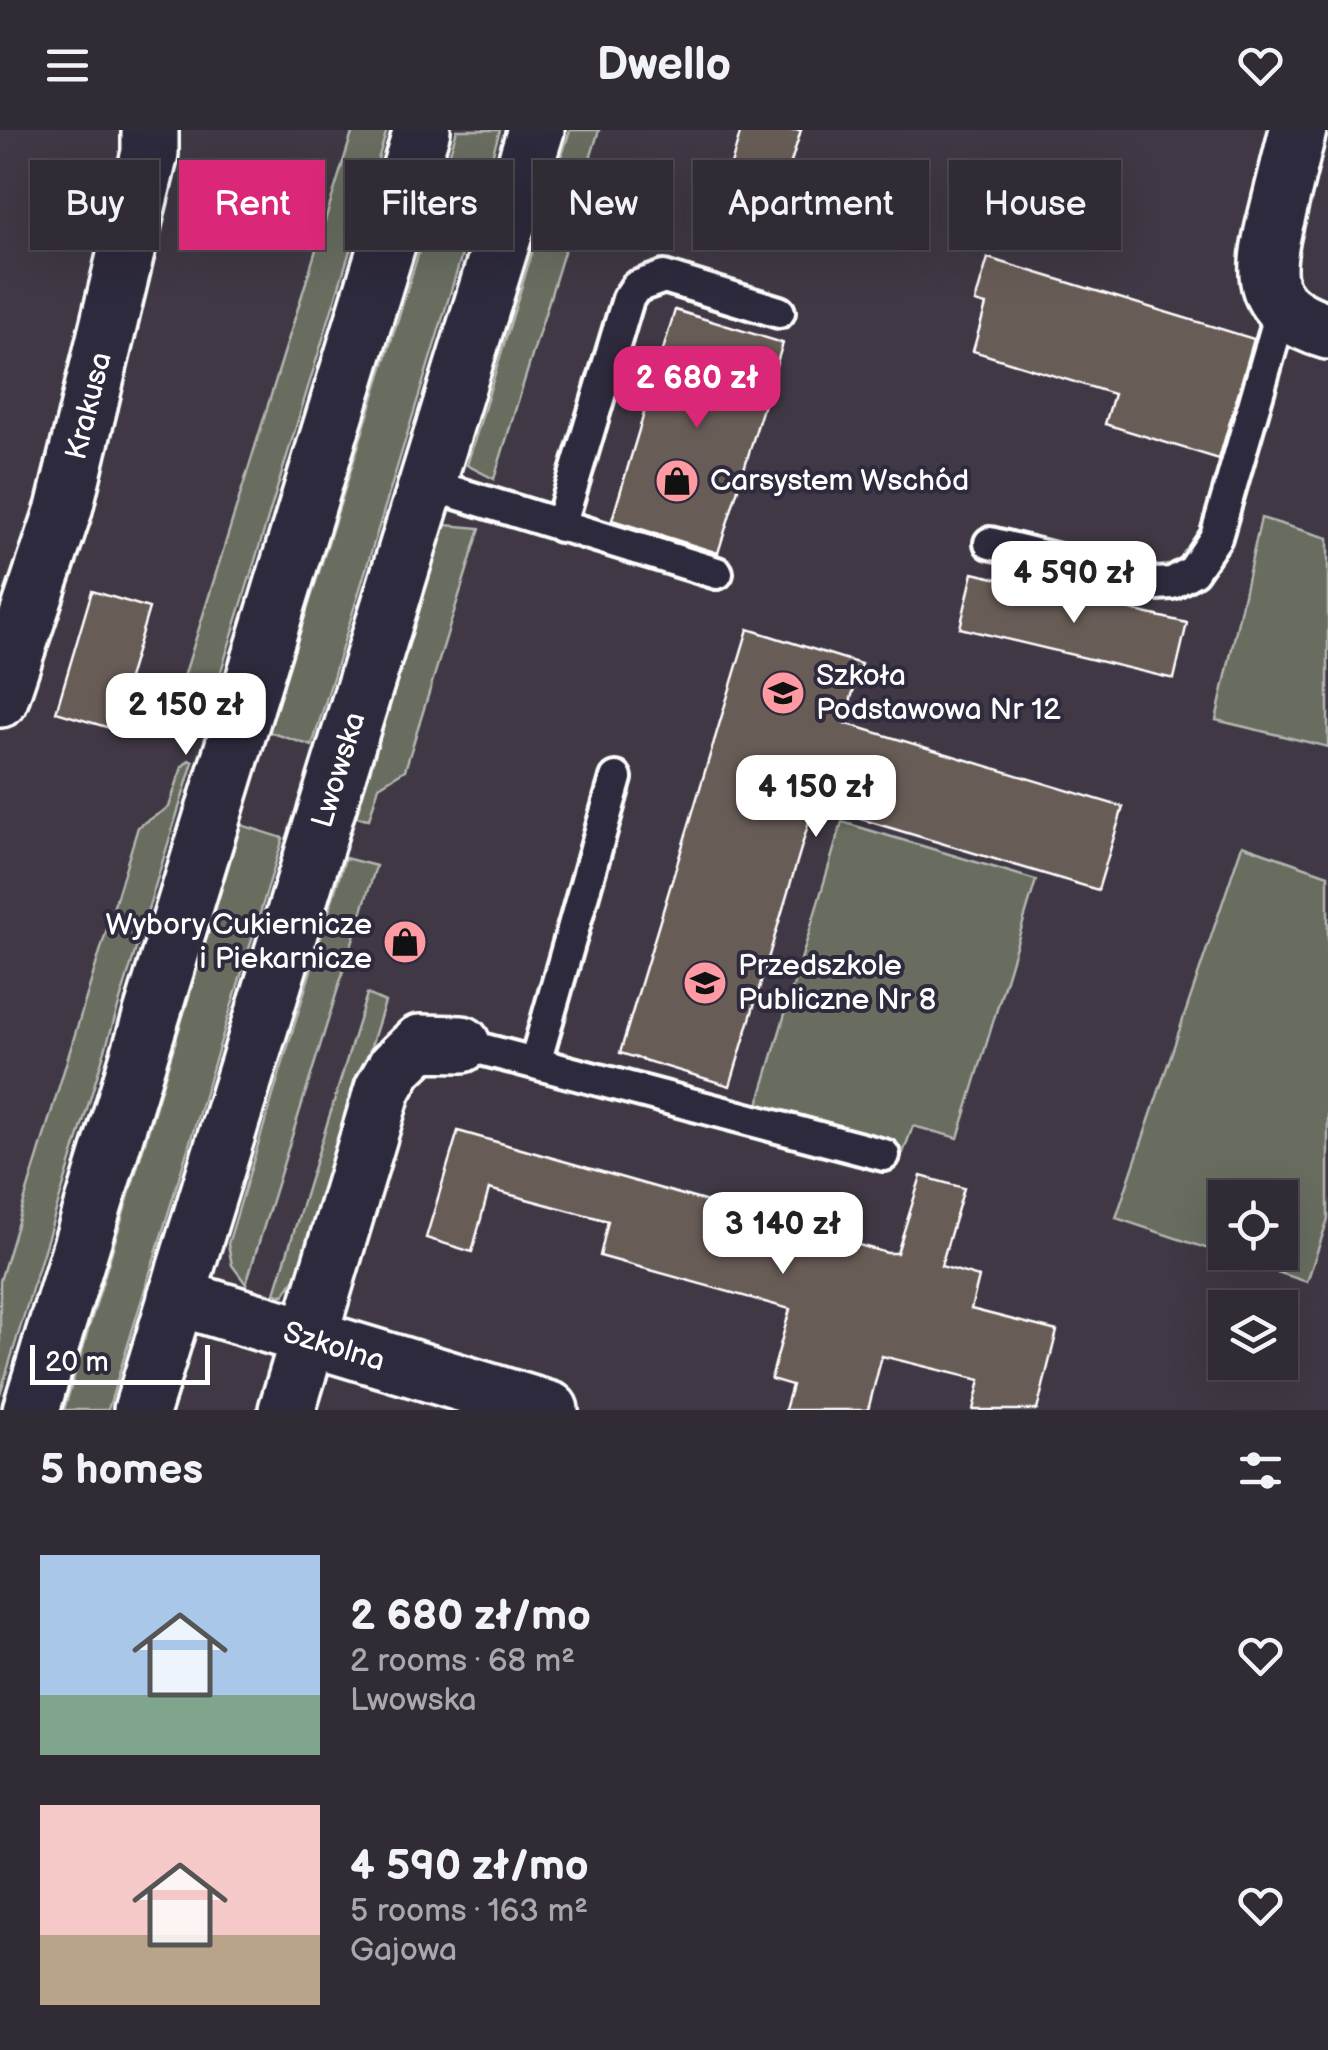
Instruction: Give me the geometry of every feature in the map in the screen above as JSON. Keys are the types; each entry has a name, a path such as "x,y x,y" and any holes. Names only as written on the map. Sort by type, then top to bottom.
{"main road":[{"name":"Krakusa","path":"2,684 64,509 150,154 150,130"},
{"path":"31,1410 422,130"},
{"name":"Lwowska","path":"142,1410 536,130"},
{"path":"1298,130 1264,264 1268,288 1305,320"},
{"path":"287,1410 383,1089 396,1066 420,1043 462,1044"},
{"name":"Szkolna","path":"176,1297 550,1410"}],"lane":[{"path":"560,526 628,299 636,287 664,277 779,312"},
{"path":"990,543 1156,584 1172,584 1193,571 1216,537 1305,320"},
{"path":"428,484 717,573"},
{"path":"534,1063 616,778"},
{"path":"462,1044 884,1155"}],"green space":[{"path":"353,130 387,130 378,160 345,160 345,250 350,250 207,717 175,706 316,250 325,250 325,221"},
{"path":"457,130 500,130 491,160 448,160"},
{"path":"570,130 599,130 590,160 561,160"},
{"path":"533,249 565,250 494,479 467,465"},
{"path":"420,250 463,250 312,746 269,732"},
{"path":"1261,518 1328,538 1328,747 1216,720"},
{"path":"445,525 480,528 405,770 379,786 369,819 356,817"},
{"path":"189,760 193,762 0,1394 0,1281 138,827 169,807 182,767"},
{"path":"842,822 1036,880 958,1138 913,1126 903,1153 757,1108"},
{"path":"241,825 283,838 108,1410 64,1410"},
{"path":"1242,845 1328,875 1328,1219 1307,1282 1271,1270 1298,1270 1298,1180 1208,1180 1208,1249 1116,1218"},
{"path":"345,858 376,866 246,1284 232,1265 228,1244"},
{"path":"367,994 385,1002 300,1271 284,1295 275,1293"}],"building":[{"path":"741,130 801,130 792,160 732,160"},
{"path":"988,258 1254,339 1219,459 1105,424 1114,394 973,351 986,305 975,302"},
{"path":"675,310 783,343 718,553 612,520"},
{"path":"973,573 1187,623 1174,679 960,628"},
{"path":"92,591 149,608 113,729 56,712"},
{"path":"748,629 861,664 844,723 1123,807 1098,890 814,805 730,1086 620,1053"},
{"path":"458,1131 887,1253 897,1253 921,1176 964,1188 941,1266 979,1277 971,1309 1057,1331 1037,1410 973,1410 980,1380 882,1356 868,1410 785,1410 792,1385 771,1379 790,1309 600,1256 608,1221 489,1189 472,1252 426,1238"}],"place":[{"name":"Carsystem Wschód","path":"677,481"},
{"name":"Szkoła Podstawowa Nr 12","path":"783,693"},
{"name":"Wybory Cukiernicze i Piekarnicze","path":"405,942"},
{"name":"Przedszkole Publiczne Nr 8","path":"705,983"}]}
